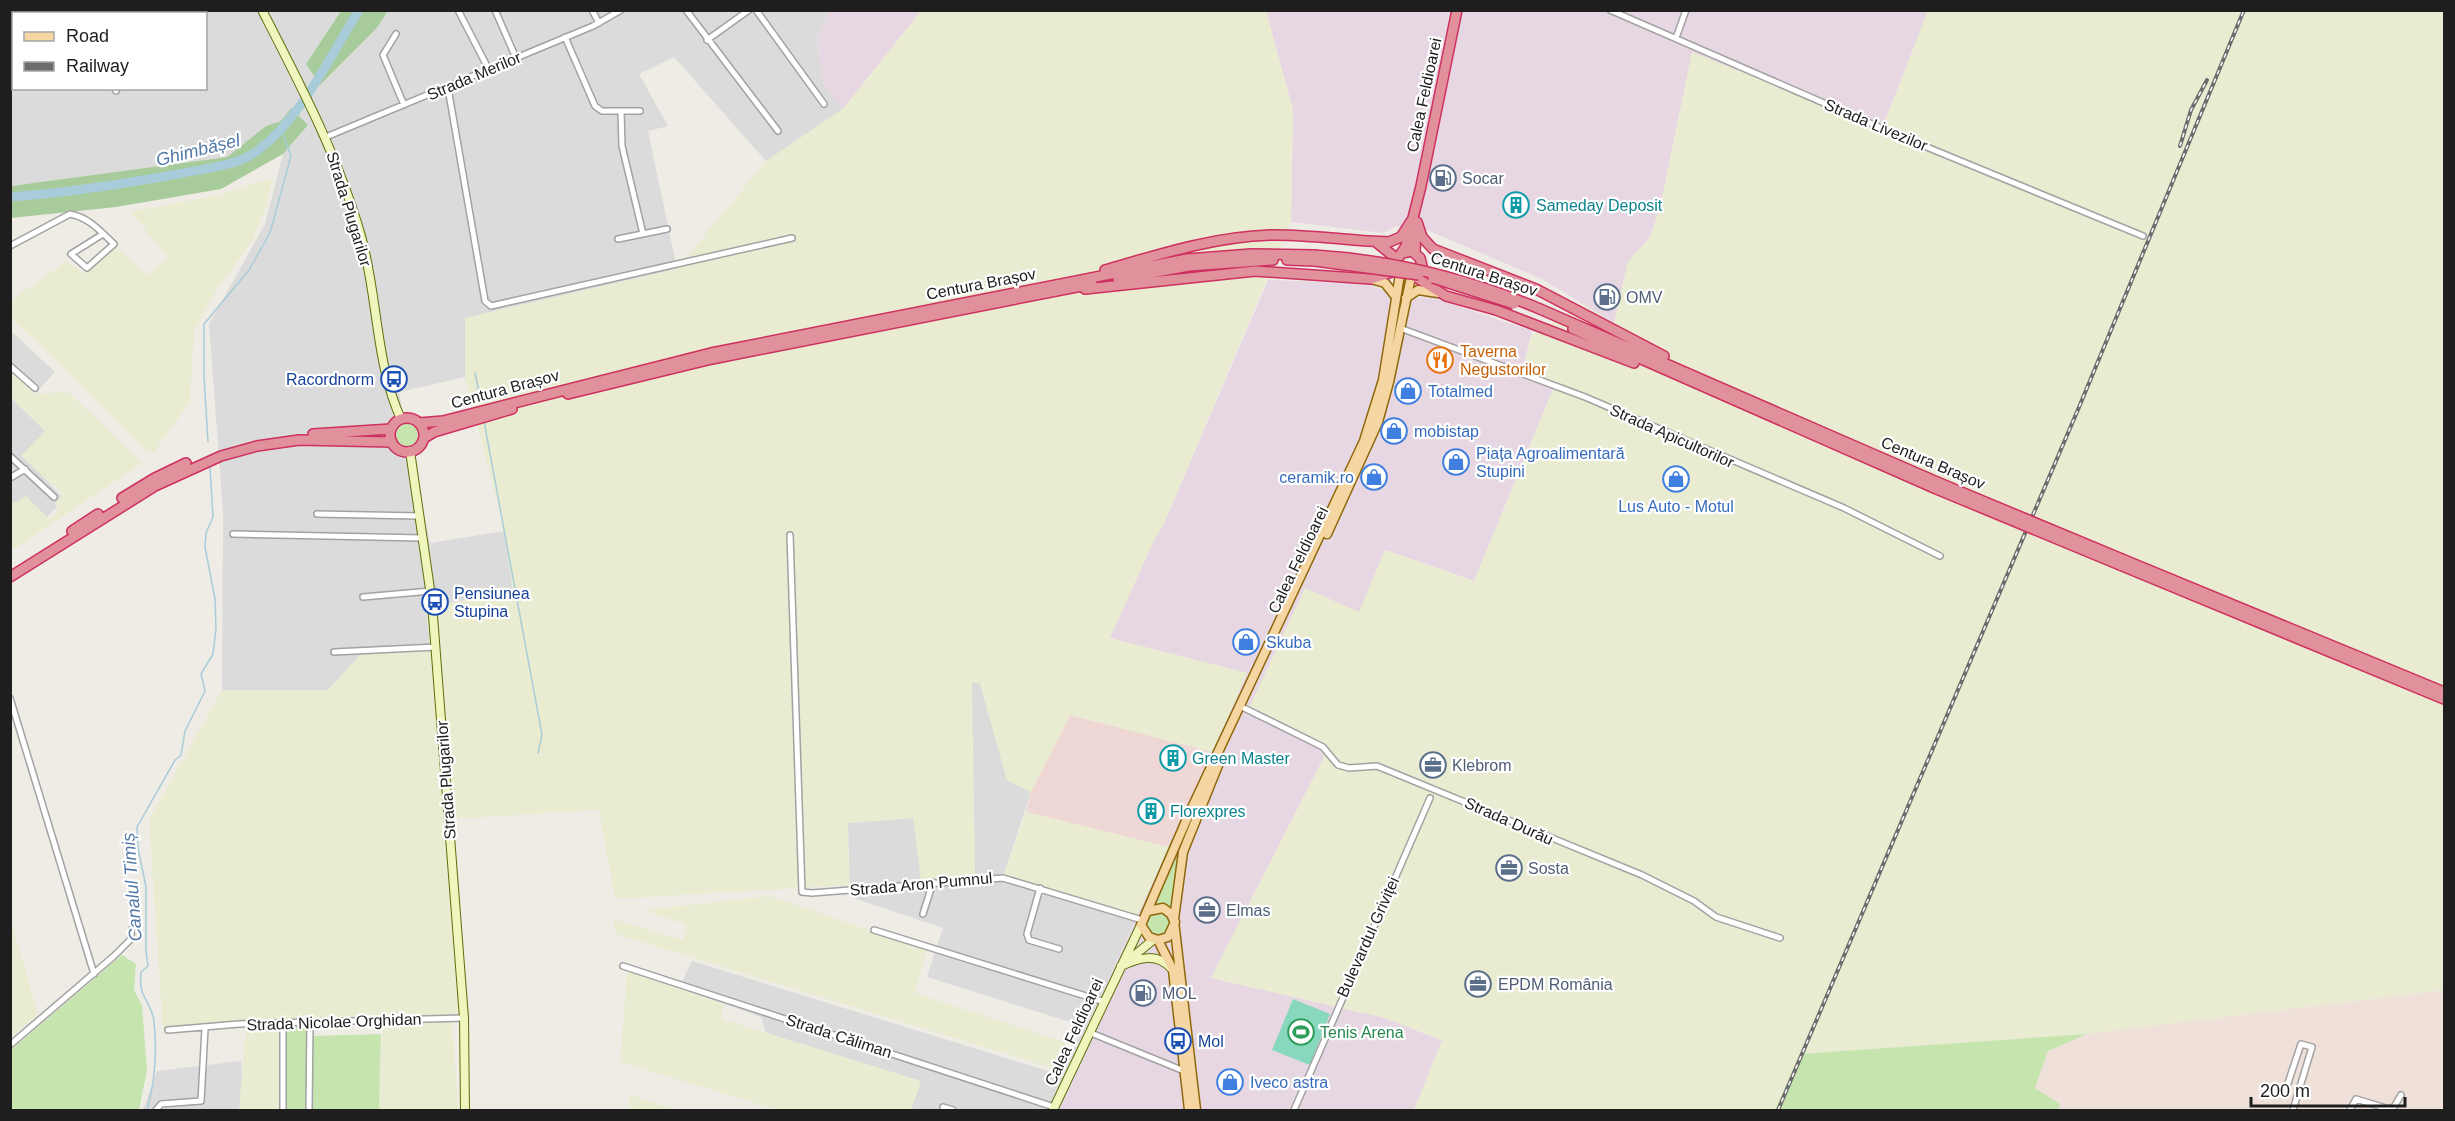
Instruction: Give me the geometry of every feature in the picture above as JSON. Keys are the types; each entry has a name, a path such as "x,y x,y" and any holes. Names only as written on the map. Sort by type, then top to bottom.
{"highway":[{"name":"Calea Feldioarei","path":"1399,256 1414,221 1457,10"},
{"name":"Calea Feldioarei","path":"1412,276 1420,270 1414,221"},
{"path":"1043,290 1213,241 1300,235 1389,242 1401,237 1414,221 1426,243 1448,256 1519,281 1666,356 1684,374"},
{"path":"1376,242 1399,256 1448,256"},
{"name":"Centura Brașov","path":"410,452 419,447 424,438 432,432 652,373 1198,258 1251,254 1384,262 1446,275 1539,312 1936,485 2445,699"},
{"path":"1399,256 1399,272"},
{"path":"1043,290 1255,271 1371,279 1399,272 1412,276 1446,296 1496,310 1635,363 1684,374"},
{"name":"Centura Brașov","path":"401,419 411,418 419,423 443,421 711,353 1043,290"},
{"path":"10,570 155,478 220,450 278,437 391,429 401,419"},
{"path":"419,423 424,438"},
{"path":"391,429 392,442 400,450 410,452"},
{"path":"10,577 155,486 221,456 257,446 299,441 392,442"},
{"name":"Centura Brașov","path":"2121,562 2445,692"}],"main road":[{"name":"Calea Feldioarei","path":"1156,940 1168,937 1174,920 1179,872 1188,834 1244,708 1370,442 1389,382 1400,328 1399,272"},
{"name":"Calea Feldioarei","path":"1142,923 1189,814 1364,441 1383,380 1401,298 1412,276"},
{"path":"1371,279 1389,285 1401,298 1423,289 1446,296"},
{"path":"1148,910 1163,908 1174,920 1184,1071 1189,1110"},
{"path":"1142,923 1145,934 1156,940 1177,973 1196,1110"}],"street":[{"name":"Strada Plugarilor","path":"262,10 326,137 362,239 385,362 401,419"},
{"path":"458,10 489,70"},
{"path":"495,10 516,58"},
{"path":"592,10 599,23"},
{"name":"Strada Merilor","path":"326,137 599,23 621,10"},
{"path":"686,10 778,131"},
{"path":"707,40 748,10"},
{"path":"756,10 824,104"},
{"name":"Strada Livezilor","path":"1610,10 1676,38 1679,42 1701,52 2143,236"},
{"path":"1676,38 1686,10"},
{"path":"396,34 383,55 404,105"},
{"path":"565,37 595,106 602,111 640,111"},
{"path":"448,88 485,301 491,306 792,238"},
{"path":"621,111 622,146 643,234"},
{"path":"10,246 70,214 100,227 103,234 114,244 87,268 71,254 103,234"},
{"path":"618,239 667,229"},
{"name":"Strada Apicultorilor","path":"1400,328 1585,398 1844,508 1940,556"},
{"path":"10,366 35,388"},
{"name":"Strada Plugarilor","path":"410,452 431,591 464,1018 465,1110"},
{"path":"10,456 54,496"},
{"path":"10,478 25,469"},
{"path":"317,514 419,516"},
{"path":"233,534 422,538"},
{"name":"Strada Aron Pumnul","path":"790,535 802,892 994,877 1040,888 1142,923"},
{"path":"363,597 431,591"},
{"path":"334,652 435,647"},
{"path":"10,698 94,974"},
{"name":"Strada Durău","path":"1244,708 1323,747 1338,765 1349,768 1372,765 1406,777 1603,861 1642,875 1694,901 1716,917 1780,938"},
{"name":"Bulevardul Griviței","path":"1294,1110 1430,798"},
{"path":"923,914 933,882"},
{"path":"1040,888 1027,934 1029,940 1059,950"},
{"name":"Calea Feldioarei","path":"1054,1109 1142,923"},
{"path":"10,1045 94,974 130,940 132,929"},
{"path":"874,930 1105,1002"},
{"name":"Calea Feldioarei","path":"1121,966 1156,940"},
{"path":"1121,966 1148,957 1165,962 1177,973"},
{"name":"Strada Căliman","path":"623,966 1054,1109"},
{"name":"Strada Nicolae Orghidan","path":"168,1030 284,1023 464,1018"},
{"path":"309,1110 310,1022"},
{"path":"283,1110 284,1023"},
{"path":"156,1110 161,1104 199,1102 203,1096 205,1028"},
{"path":"1090,1033 1184,1071"},
{"path":"2289,1083 2301,1044 2312,1047 2293,1110"},
{"path":"2350,1110 2356,1099 2389,1109 2394,1107 2401,1095"},
{"path":"943,1107 953,1110"}],"shaded area":[{"path":"10,11 341,11 306,64 320,85 376,29 388,11 830,11 817,39 824,85 843,109 766,161 674,57 639,74 668,126 648,131 677,269 465,318 465,377 399,392 430,543 505,531 513,592 426,607 431,650 362,653 328,690 222,690 223,512 209,324 265,224 283,154 308,125 281,121 266,126 227,157 11,186"},
{"path":"830,11 921,11 843,109 824,85 817,39"},
{"path":"1266,11 1928,11 1882,129 1692,53 1660,208 1650,237 1628,262 1614,323 1542,279 1427,230 1397,226 1383,233 1291,222 1293,110"},
{"path":"1268,280 1369,284 1386,291 1391,301 1406,308 1414,298 1431,297 1532,331 1523,368 1555,384 1474,581 1386,550 1326,753 1211,978 1385,1018 1443,1041 1414,1110 1049,1110 1247,673 1109,638 1156,536 1163,526"},
{"path":"10,330 55,372 25,405 49,431 26,458 64,499 46,518 11,505"},
{"path":"971,683 980,683 1007,780 1031,792 1004,874 1137,916 1049,1110 911,1110 920,1081 766,1033 761,1017 679,988 692,961 1061,1075 1083,1026 927,977 943,928 850,897 848,823 913,818 975,877"},
{"path":"1070,715 1213,752 1169,847 1026,812 1031,792"},
{"path":"2444,990 2444,1110 2058,1110 2060,1104 2034,1088 2048,1051 2087,1034"},
{"path":"241,1061 245,1110 143,1110 157,1071"}],"green space":[{"path":"341,11 388,11 376,29 320,85 306,64"},
{"path":"921,11 1266,11 1293,110 1291,222 1163,526 1156,536 1110,638 1247,673 1213,752 1070,715 1031,792 1007,780 980,683 972,683 975,877 921,880 913,818 848,823 849,885 615,899 599,810 453,819 466,1014 257,1021 163,1030 149,820 222,690 328,690 362,653 430,650 426,607 513,592 505,531 465,377 465,318 677,269 766,161 843,109"},
{"path":"1928,11 2444,11 2444,990 2087,1034 1800,1054 1775,1110 1414,1110 1442,1040 1385,1018 1211,978 1326,753 1249,708 1305,588 1359,612 1385,550 1474,581 1555,385 1523,368 1532,335 1582,304 1614,323 1628,262 1650,237 1660,208 1692,52 1882,129"},
{"path":"291,108 308,125 283,154 221,189 116,207 11,218 11,186 227,157 266,126 281,121"},
{"path":"268,179 272,181 266,207 252,240 212,297 194,331 190,402 154,452 147,451 11,317 11,300 67,261 85,274 116,247 148,276 168,257 131,212 219,195"},
{"path":"11,370 38,394 68,392 142,463 11,551 10,501 14,503 26,496 49,519 59,511 55,504 63,494 21,456 45,431 11,398"},
{"path":"407,424 415,427 418,435 415,443 407,446 399,443 396,435 399,427"},
{"path":"1026,812 1169,847 1137,916 1004,874"},
{"path":"1179,849 1171,908 1162,905 1152,907"},
{"path":"770,896 927,950 915,993 1066,1043 1056,1069 616,934 613,919 683,940 687,925 644,910"},
{"path":"1159,912 1167,915 1170,923 1167,931 1159,934 1151,931 1148,923 1151,915"},
{"path":"11,920 38,1014 10,1037"},
{"path":"122,955 136,964 134,990 142,1006 147,1070 139,1110 11,1110 11,1050"},
{"path":"630,971 723,1004 722,1019 921,1081 911,1110 778,1110 620,1062 627,974"},
{"name":"Tenis Arena","path":"1293,999 1330,1014 1310,1065 1272,1050"},
{"path":"452,1023 458,1110 379,1110 383,1024"},
{"path":"308,1025 313,1036 381,1034 379,1110 286,1110 287,1026"},
{"path":"287,1026 286,1110 239,1110 246,1027"},
{"path":"2087,1034 2048,1051 2035,1088 2060,1104 2058,1110 1775,1110 1800,1054"},
{"path":"628,1094 677,1110 631,1110"}],"waterway":[{"name":"Ghimbășel","path":"10,197 74,191 157,178 219,166 249,156 273,137 302,104 359,10"},
{"name":"Canalul Timiș","path":"208,442 204,324 249,270 270,233 291,156 281,129"},
{"path":"475,373 481,402"},
{"path":"484,421 542,735 538,753"},
{"name":"Canalul Timiș","path":"147,1110 154,1077 155,1043 154,1021 141,988 141,972 148,966 146,887 138,848 137,827 175,760 181,755 185,731 205,691 201,674 213,654 216,628 215,599 205,547 206,533 213,517 210,467"}],"railway":[{"path":"1778,1110 2077,412 2244,10"},
{"path":"2180,146 2191,110 2207,80"}],"place":[{"name":"Socar","path":"1443,178"},
{"name":"Sameday Deposit","path":"1516,205"},
{"name":"OMV","path":"1607,297"},
{"name":"Taverna Negustorilor","path":"1440,360"},
{"name":"Racordnorm","path":"394,379"},
{"name":"Totalmed","path":"1408,391"},
{"name":"mobistap","path":"1394,431"},
{"name":"Piața Agroalimentară Stupini","path":"1456,462"},
{"name":"ceramik.ro","path":"1374,477"},
{"name":"Lus Auto - Motul","path":"1676,479"},
{"name":"Pensiunea Stupina","path":"435,602"},
{"name":"Skuba","path":"1246,642"},
{"name":"Green Master","path":"1173,758"},
{"name":"Klebrom","path":"1433,765"},
{"name":"Florexpres","path":"1151,811"},
{"name":"Sosta","path":"1509,868"},
{"name":"Elmas","path":"1207,910"},
{"name":"EPDM România","path":"1478,984"},
{"name":"MOL","path":"1143,993"},
{"name":"Tenis Arena","path":"1301,1032"},
{"name":"Mol","path":"1178,1041"},
{"name":"Iveco astra","path":"1230,1082"}]}
